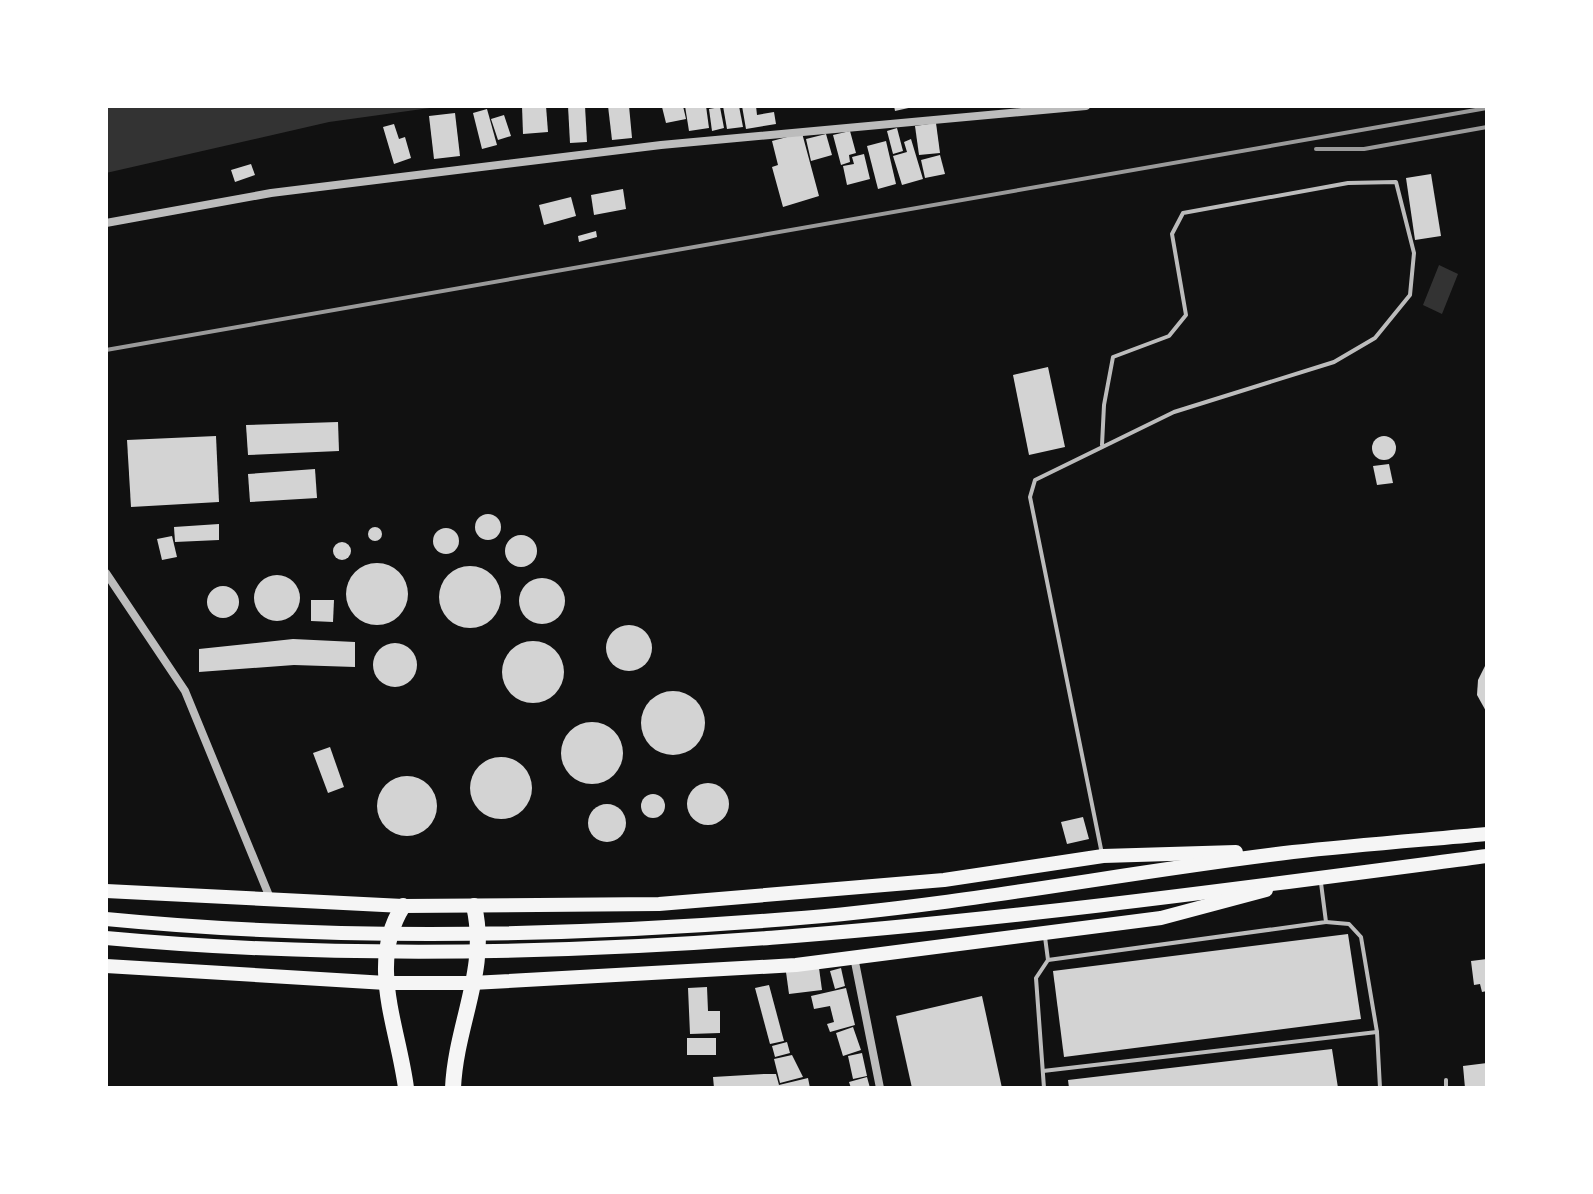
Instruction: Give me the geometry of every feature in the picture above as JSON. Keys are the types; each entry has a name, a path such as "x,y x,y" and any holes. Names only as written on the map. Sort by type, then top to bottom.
{"highway":[{"path":"106,919 195,928 439,933 659,927 908,907 1292,852 1487,834"},
{"path":"106,891 403,906 659,904 944,880 1103,856 1292,852"},
{"path":"106,938 195,946 423,952 782,939 1487,856"},
{"path":"106,966 386,983 472,983 796,965 1161,918 1314,878"},
{"path":"403,906 390,927 383,961 406,1088"},
{"path":"453,1088 454,1057 480,962 479,927 474,906"}],"street":[{"path":"106,223 271,193 661,145 1086,106"},
{"path":"106,573 185,691 270,898"},
{"path":"854,957 880,1088"}],"lane":[{"path":"1102,445 1104,405 1113,357 1169,336 1186,315 1172,234 1183,213 1348,183 1396,182 1414,253 1410,295 1375,338 1334,362 1174,412 1035,480 1030,497 1103,856"},
{"path":"1314,878 1326,922"},
{"path":"1048,960 1326,922 1349,924 1361,937 1377,1032 1380,1088"},
{"path":"1044,1088 1036,978 1048,960 1045,935"},
{"path":"1043,1071 1377,1032"},
{"path":"1446,1080 1446,1088"}],"shaded area":[{"path":"106,106 444,106 329,122 106,173"},
{"path":"1439,265 1458,274 1442,314 1423,305"}],"building":[{"path":"522,106 546,106 548,132 523,134"},
{"path":"568,106 585,106 587,142 570,143"},
{"path":"608,106 629,106 632,138 612,140"},
{"path":"683,106 686,119 666,123 662,107"},
{"path":"685,106 706,106 709,128 689,131"},
{"path":"723,106 739,106 743,127 727,129"},
{"path":"742,106 756,106 757,115 774,112 776,124 746,129"},
{"path":"894,106 913,106 913,107 895,111"},
{"path":"720,107 724,128 712,131 709,109"},
{"path":"487,109 497,145 482,149 473,113"},
{"path":"455,113 460,156 434,159 429,116"},
{"path":"504,115 511,136 498,140 491,119"},
{"path":"936,123 940,153 919,155 915,126"},
{"path":"394,124 399,139 405,137 411,158 394,164 383,127"},
{"path":"897,128 903,151 893,154 887,131"},
{"path":"850,131 856,153 849,155 850,162 841,165 833,135"},
{"path":"802,133 819,196 783,207 772,167 778,165 772,141"},
{"path":"826,134 832,155 811,161 806,139"},
{"path":"911,139 923,179 902,185 893,156 907,152 904,142"},
{"path":"886,141 896,184 878,189 867,146"},
{"path":"864,154 870,179 847,185 843,166 854,164 852,157"},
{"path":"940,155 945,174 925,178 921,160"},
{"path":"251,164 255,175 235,182 231,170"},
{"path":"1431,174 1441,236 1415,240 1406,178"},
{"path":"623,189 626,209 594,215 591,195"},
{"path":"571,197 576,216 544,225 539,205"},
{"path":"596,231 597,237 579,242 578,236"},
{"path":"1048,367 1065,447 1029,455 1013,375"},
{"path":"338,422 339,451 248,455 246,425"},
{"path":"216,436 219,502 131,507 127,440"},
{"path":"1384,436 1395,443 1396,448 1389,459 1384,460 1373,453 1372,448 1379,437"},
{"path":"1389,464 1393,483 1377,485 1373,466"},
{"path":"315,469 317,498 250,502 248,474"},
{"path":"488,514 497,518 501,527 497,536 488,540 479,536 475,527 479,518"},
{"path":"219,524 219,540 175,542 174,527"},
{"path":"375,527 382,534 375,541 368,534"},
{"path":"446,528 455,532 459,541 455,550 446,554 437,550 433,541 437,532"},
{"path":"521,535 532,540 537,551 532,562 521,567 510,562 505,551 510,540"},
{"path":"172,536 177,557 162,560 157,539"},
{"path":"342,542 351,551 342,560 333,551"},
{"path":"377,563 389,565 399,572 406,582 406,606 399,616 389,623 377,625 365,623 355,616 348,606 346,594 348,582 355,572 365,565"},
{"path":"470,566 482,568 492,575 499,585 499,609 492,619 482,626 470,628 458,626 448,619 441,609 439,597 441,585 448,575 458,568"},
{"path":"277,575 294,581 300,598 294,615 277,621 260,615 254,598 260,581"},
{"path":"542,578 558,585 565,601 558,617 542,624 526,617 519,601 526,585"},
{"path":"223,586 234,591 239,602 234,613 223,618 212,613 207,602 212,591"},
{"path":"311,600 334,600 333,622 311,621"},
{"path":"629,625 645,632 652,648 645,664 629,671 613,664 606,648 613,632"},
{"path":"293,639 355,642 355,667 294,665 199,672 199,649"},
{"path":"533,641 555,650 564,672 555,694 533,703 511,694 502,672 511,650"},
{"path":"395,643 411,649 417,665 411,681 395,687 379,681 373,665 379,649"},
{"path":"1487,662 1487,713 1477,695 1478,680"},
{"path":"673,691 691,697 699,705 705,723 699,741 691,749 673,755 655,749 647,741 641,723 647,705 655,697"},
{"path":"592,722 604,724 614,731 621,741 621,765 614,775 604,782 592,784 580,782 570,775 563,765 561,753 563,741 570,731 580,724"},
{"path":"330,747 344,787 328,793 313,753"},
{"path":"501,757 523,766 532,788 523,810 501,819 479,810 470,788 479,766"},
{"path":"407,776 429,784 437,806 429,828 407,836 385,828 377,806 385,784"},
{"path":"708,783 723,789 729,804 723,819 708,825 693,819 687,804 693,789"},
{"path":"653,794 662,797 665,806 662,815 653,818 644,815 641,806 644,797"},
{"path":"607,804 620,810 626,823 620,836 607,842 594,836 588,823 594,810"},
{"path":"1083,817 1089,839 1067,844 1061,822"},
{"path":"1348,934 1361,1019 1064,1057 1053,971"},
{"path":"1487,959 1487,991 1482,992 1480,984 1474,985 1471,961"},
{"path":"819,968 822,990 789,994 786,972"},
{"path":"841,968 845,986 835,989 830,971"},
{"path":"769,985 784,1041 770,1044 755,988"},
{"path":"707,987 708,1011 720,1011 720,1033 690,1034 688,988"},
{"path":"846,988 855,1025 830,1032 827,1024 834,1022 830,1006 814,1009 811,996"},
{"path":"982,996 1002,1088 912,1088 896,1016"},
{"path":"853,1027 861,1050 843,1056 836,1033"},
{"path":"687,1038 716,1038 716,1055 687,1055"},
{"path":"787,1042 790,1053 775,1057 772,1046"},
{"path":"1332,1049 1338,1088 1069,1088 1068,1080"},
{"path":"862,1053 867,1076 853,1079 848,1056"},
{"path":"792,1055 803,1077 780,1083 774,1059"},
{"path":"1487,1063 1487,1088 1465,1088 1463,1066"},
{"path":"776,1074 779,1085 808,1078 810,1088 714,1088 713,1077"},
{"path":"867,1077 870,1088 851,1088 849,1082"}],"railway":[{"path":"106,350 1487,108"},
{"path":"1316,149 1364,149 1487,127"}]}
